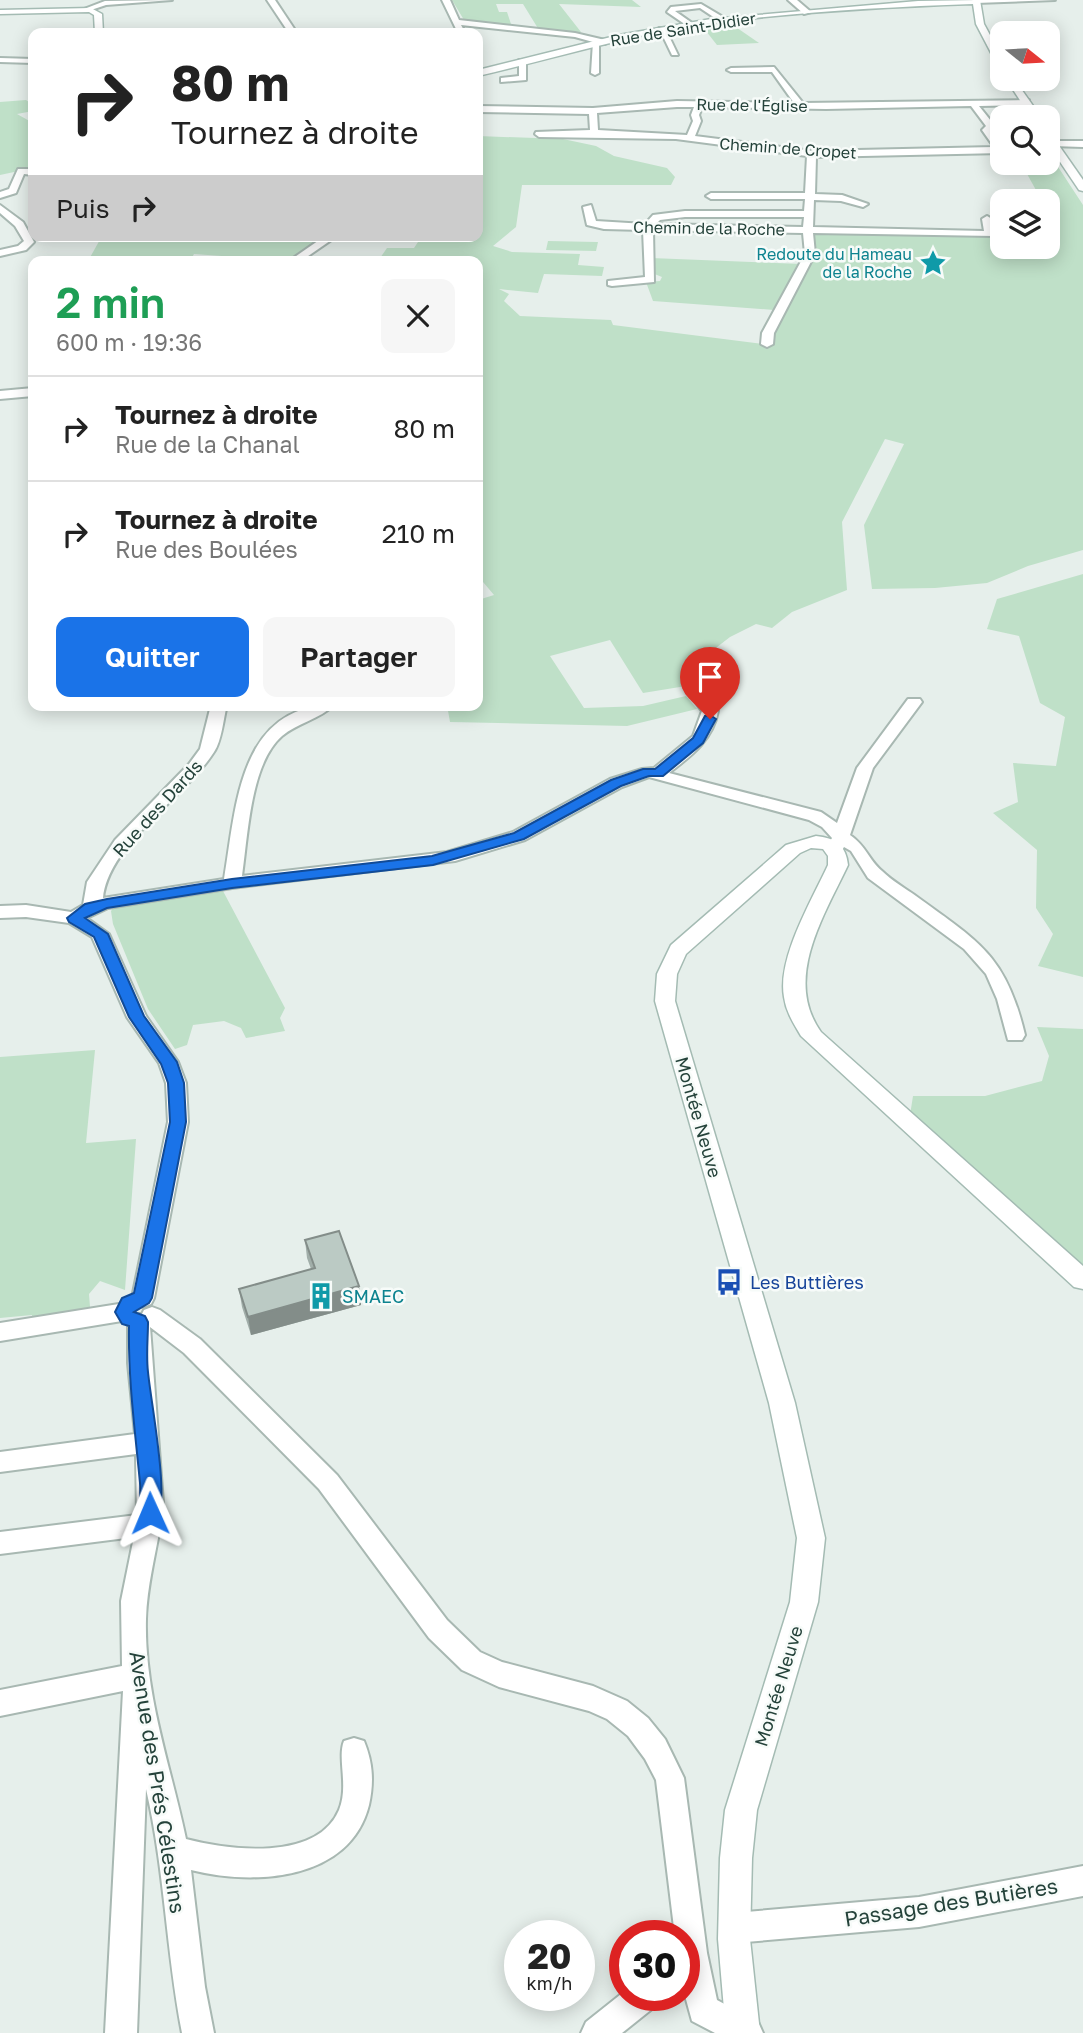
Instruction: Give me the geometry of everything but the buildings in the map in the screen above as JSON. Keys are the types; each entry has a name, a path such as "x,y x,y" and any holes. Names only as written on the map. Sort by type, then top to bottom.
{"street":[{"path":"0,12 88,9 105,3 169,0"},
{"path":"271,0 290,28"},
{"path":"446,0 459,28"},
{"path":"792,0 807,12"},
{"path":"990,43 980,24 976,1 1051,0"},
{"name":"Rue de Saint-Didier","path":"483,72 599,43 724,20 916,1 976,1"},
{"path":"690,25 670,10 704,3 724,20"},
{"path":"88,9 98,14 99,28"},
{"path":"457,22 575,35 599,43 594,73"},
{"path":"662,30 675,52"},
{"path":"0,60 28,61"},
{"path":"504,80 523,78 522,62"},
{"path":"731,70 774,69 800,105"},
{"path":"1018,91 1028,105"},
{"path":"677,104 683,92"},
{"name":"Rue de l'Église","path":"483,109 593,111 677,104 1026,102"},
{"path":"973,103 990,126"},
{"path":"690,138 697,121 695,115 699,104"},
{"path":"593,111 594,131 598,133"},
{"name":"Chemin de Cropet","path":"539,134 598,133 690,138 811,153 990,150"},
{"path":"1060,145 1083,144"},
{"name":"Chemin de la Roche","path":"589,207 591,223 594,225 808,230 811,153"},
{"path":"1060,156 1083,188"},
{"path":"0,195 13,191 21,171 28,172"},
{"path":"711,196 842,198 863,204"},
{"path":"0,207 20,205 20,214 9,216"},
{"path":"0,207 19,224 28,240"},
{"path":"612,282 650,280 648,228 653,219 663,215 809,214"},
{"path":"767,344 768,333 810,254 808,230 990,234 987,219"},
{"path":"19,224 28,223"},
{"path":"22,248 29,242"},
{"path":"302,256 323,242"},
{"path":"0,253 22,248 34,250"},
{"path":"0,395 28,393"},
{"path":"658,773 698,740 705,730 710,711 695,690"},
{"path":"838,843 865,768 914,702"},
{"name":"Rue des Dards","path":"82,913 94,900 96,882 121,844 195,767 208,749 218,711"},
{"path":"232,883 253,766 266,743 278,731 315,711"},
{"path":"0,912 82,913 232,883 449,857 519,836 616,783 648,772 815,816 828,822 838,843 839,855 838,864 796,965 793,986 802,1022 813,1037 895,1113 1083,1280"},
{"name":"Montée Neuve","path":"744,2032 734,1928 736,1858 741,1810 804,1602 811,1538 782,1403 665,1001 664,983 668,966 678,950 793,849 814,841 838,843"},
{"path":"838,843 857,848 874,874 971,945 994,972 1007,999 1016,1035"},
{"name":"Avenue des Prés Célestins","path":"82,913 100,934 137,1017 168,1062 176,1083 176,1133 139,1312 138,1368 151,1487 150,1524 133,1618 137,1676 173,1850 191,2006 198,2033"},
{"path":"0,1332 139,1312 192,1346 328,1482 438,1629 471,1661 499,1674 593,1699 617,1710 638,1727 655,1749 670,1778 692,1953 702,2010 744,2032"},
{"path":"0,1462 146,1443"},
{"path":"0,1543 150,1524"},
{"path":"0,1703 137,1676 121,2033"},
{"path":"173,1850 215,1861 242,1864 273,1862 318,1850 335,1839 347,1826 355,1809 358,1758 354,1751"},
{"name":"Passage des Butières","path":"734,1928 919,1912 1083,1881"},
{"path":"597,2033 625,2011"}],"green space":[{"path":"452,0 632,0 641,7 559,4 581,32 575,34 539,30 523,4 496,4 499,12 507,12 512,27 464,20"},
{"path":"727,21 759,43 717,45 702,26"},
{"path":"28,101 28,112 17,114 28,120 28,169 0,175 0,102"},
{"path":"483,136 563,139 596,146 614,156 667,168 675,177 671,185 522,185 516,227 493,246 512,252 580,254 578,265 604,267 602,276 544,274 538,293 499,289 509,294 504,301 520,316 611,320 613,325 763,344 808,264 812,231 990,235 990,259 1060,259 1060,189 1035,189 1028,175 1060,175 1060,170 1083,205 1083,550 1028,566 987,583 935,588 872,589 864,525 904,444 885,439 842,522 847,590 792,612 772,628 756,624 730,637 699,661 686,686 643,693 610,640 550,656 584,708 643,706 686,696 697,709 627,726 450,722 448,711 483,711 483,598 494,595 483,582 483,256 381,256 387,248 414,248 418,242 483,242"},
{"path":"548,241 598,242 596,251 546,250"},
{"path":"99,242 318,242 298,256 91,256"},
{"path":"651,258 802,264 774,310 653,301 646,282 660,281 662,277 652,273"},
{"path":"1083,574 1083,977 1038,966 1053,934 1036,908 1037,850 993,813 1018,802 1013,763 1056,766 1065,717 1040,703 1019,636 987,629 997,599"},
{"path":"223,891 285,1008 280,1018 285,1031 246,1038 241,1028 224,1021 193,1025 187,1045 175,1049 148,1009 113,924 111,911 114,907"},
{"path":"1037,1027 1083,1029 1083,1269 910,1115 913,1096 985,1096 1042,1081 1049,1056"},
{"path":"95,1050 86,1143 136,1139 125,1290 100,1281 89,1294 90,1307 32,1318 32,1315 0,1318 0,1057"}],"place":[{"name":"Redoute du Hameau de la Roche","path":"933,263"},
{"name":"Les Buttières","path":"729,1282"},
{"name":"SMAEC","path":"321,1296"}],"route":[{"path":"150,1513 151,1487 138,1368 138,1322 128,1319 125,1312 128,1303 143,1298 178,1122 176,1083 168,1062 137,1017 100,934 74,918 90,908 107,903 232,883 433,860 519,836 616,783 648,772 658,773 698,740 710,719"}]}
